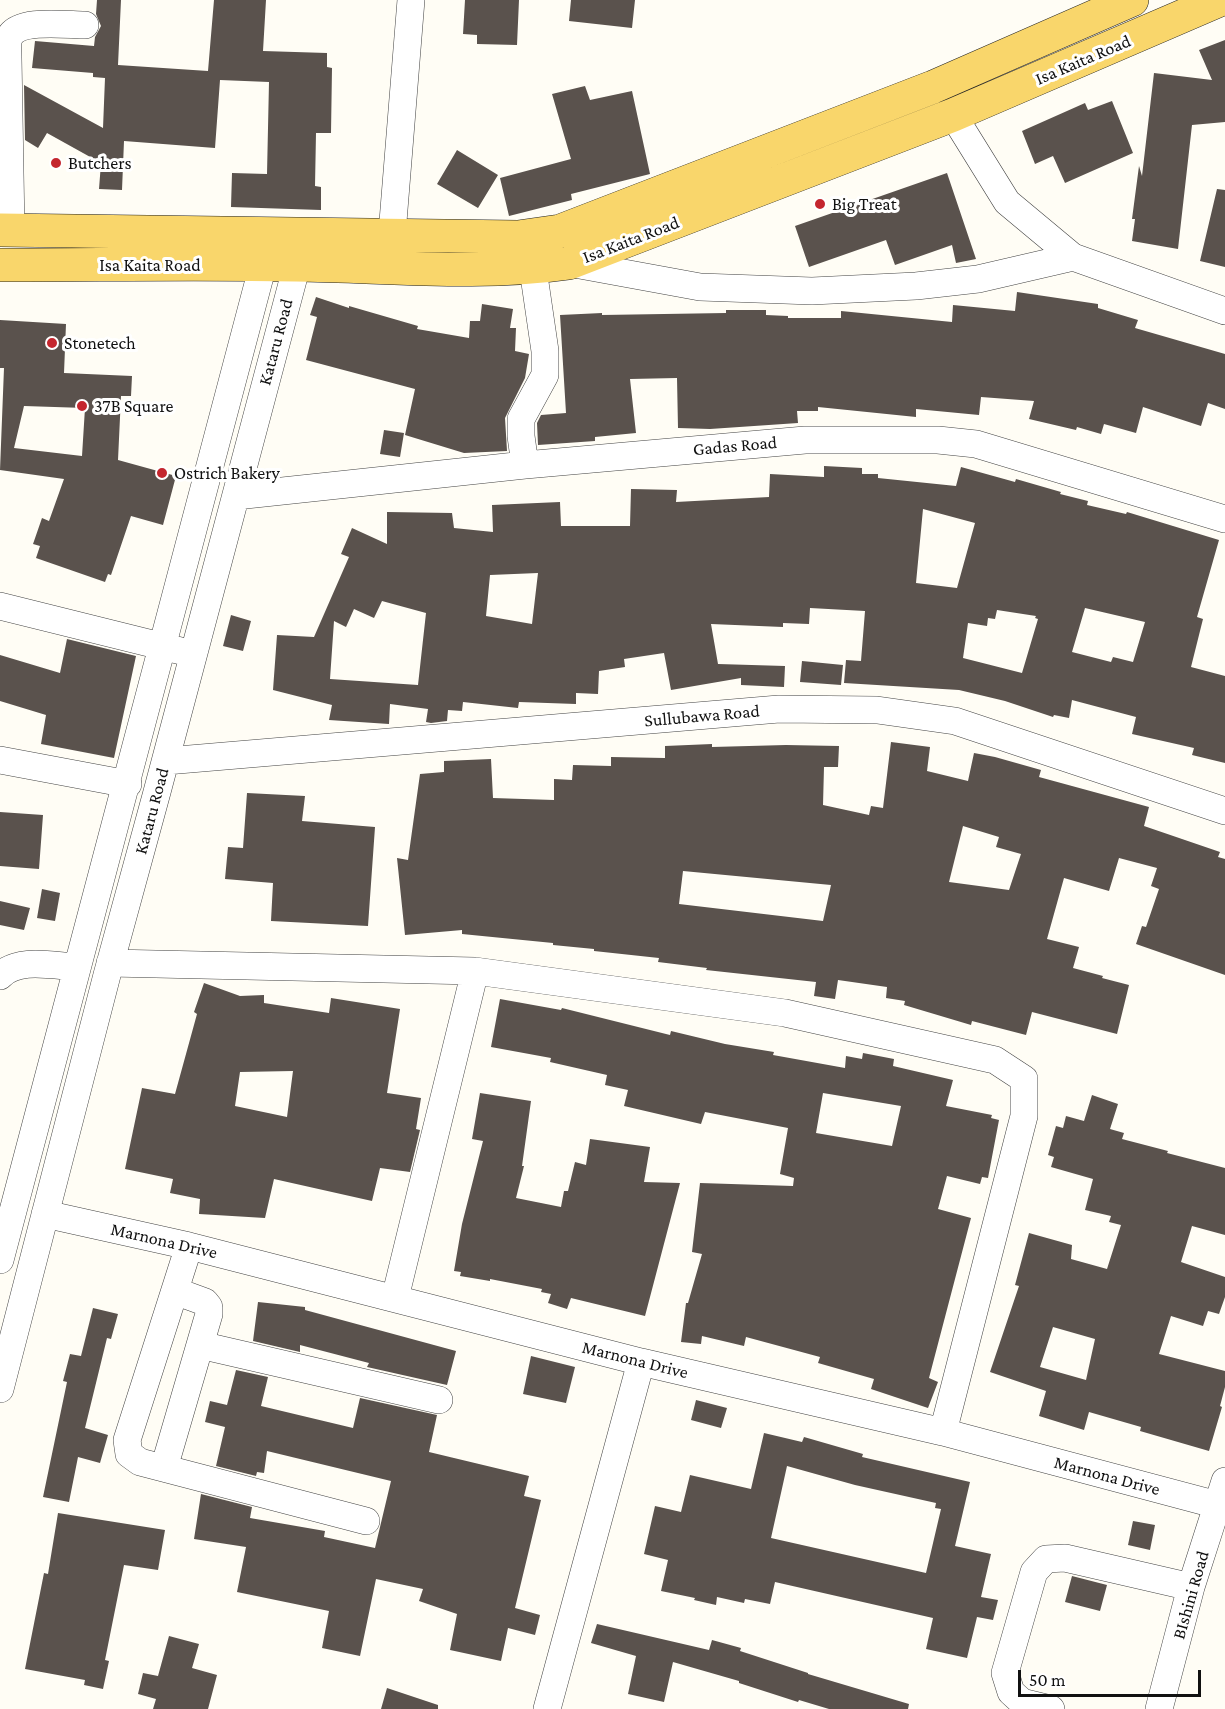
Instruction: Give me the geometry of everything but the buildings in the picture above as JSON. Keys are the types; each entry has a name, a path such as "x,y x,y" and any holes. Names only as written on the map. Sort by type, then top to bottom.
{"main road":[{"name":"Isa Kaita Road","path":"297,249 392,234 518,237 560,231 933,87 1134,0"},
{"path":"1134,0 1151,31"},
{"name":"Isa Kaita Road","path":"0,265 264,249 297,249 470,269 533,268 569,263 953,115 1220,0"},
{"name":"Isa Kaita Road","path":"6,230 264,249"}],"street":[{"path":"392,234 411,0"},
{"path":"6,230 9,38 18,27 36,24 85,25"},
{"path":"953,115 1007,202 1073,257 1225,311"},
{"name":"Kataru Road","path":"0,1260 128,784 264,249"},
{"name":"Kataru Road","path":"0,1389 110,963 236,496 297,249"},
{"path":"569,263 700,287 812,291 916,286 978,279 1073,257"},
{"path":"525,465 521,419 545,375 545,351 533,268"},
{"name":"Gadas Road","path":"236,496 525,465 805,440 938,440 976,444 1225,519"},
{"path":"0,606 194,654"},
{"name":"Sullubawa Road","path":"165,761 779,709 877,710 955,721 1225,811"},
{"path":"0,760 128,784"},
{"path":"110,963 475,971 785,1012 995,1060 1024,1079 1024,1116 943,1432"},
{"path":"0,976 5,971 21,964 77,967"},
{"path":"395,1298 475,971"},
{"name":"Marnona Drive","path":"45,1214 189,1246 641,1362 1223,1498"},
{"path":"189,1246 127,1440 129,1454 140,1462 366,1521"},
{"path":"164,1468 209,1314 209,1307 205,1302 175,1291"},
{"path":"200,1344 439,1400"},
{"path":"547,1709 641,1362"},
{"path":"150,1366 190,1379"},
{"name":"BIshini Road","path":"1159,1709 1191,1587 1223,1498"},
{"path":"1051,1709 1022,1702 1011,1692 1005,1673 1034,1572 1046,1559 1065,1558 1191,1587"}],"place":[{"name":"Butchers","path":"56,163"},
{"name":"Big Treat","path":"820,204"},
{"name":"Stonetech","path":"52,343"},
{"name":"37B Square","path":"82,406"},
{"name":"Ostrich Bakery","path":"162,473"}]}
